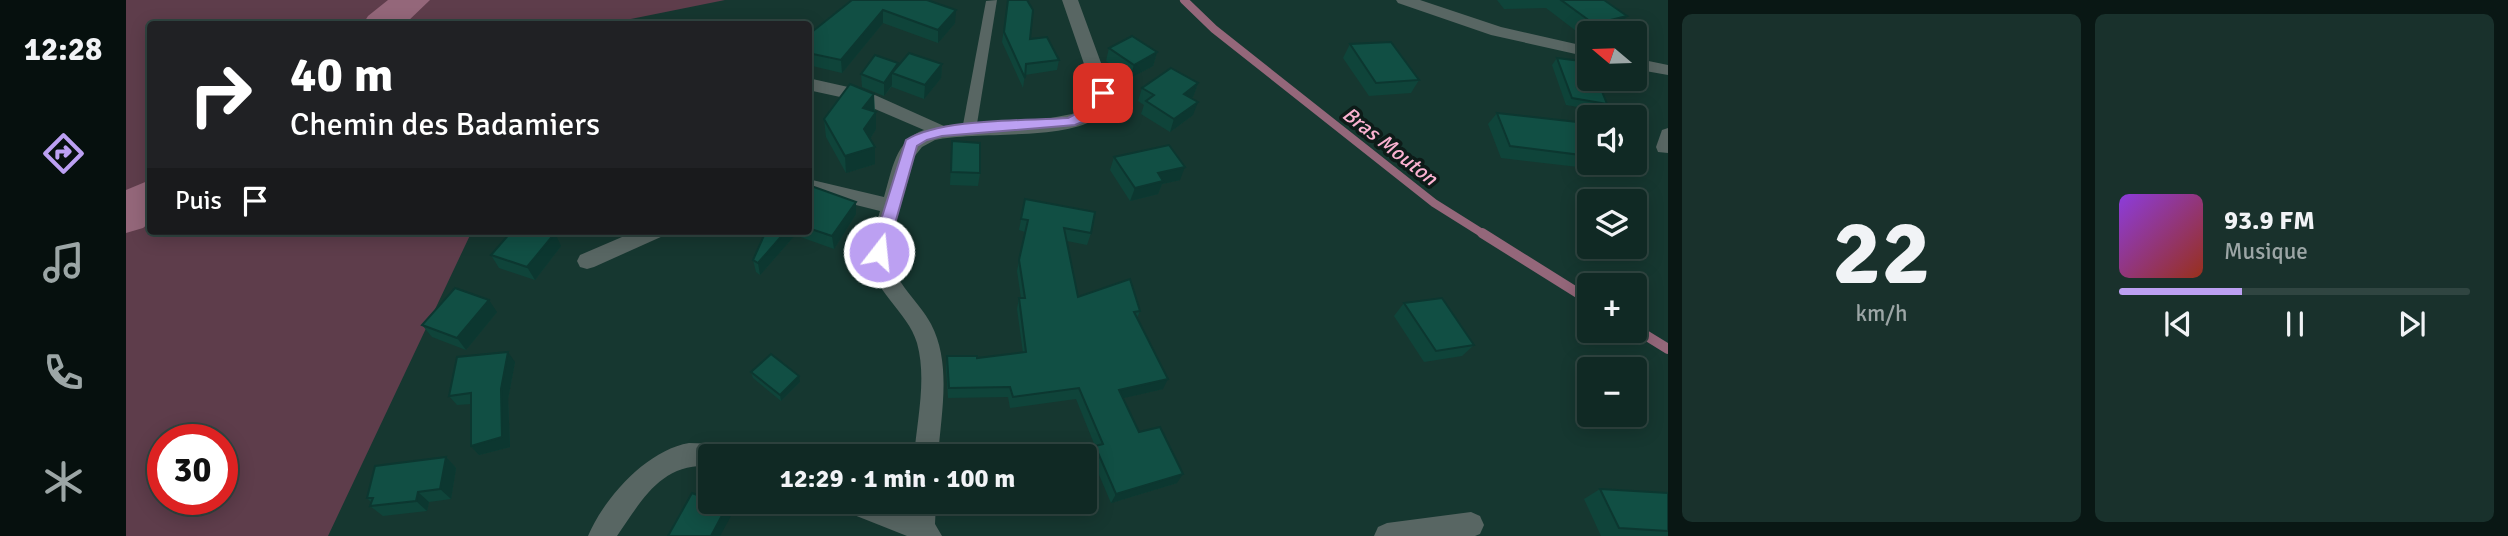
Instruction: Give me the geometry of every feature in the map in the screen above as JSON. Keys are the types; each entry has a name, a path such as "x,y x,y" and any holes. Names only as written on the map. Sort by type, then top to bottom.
{"street":[{"path":"927,444 932,353 915,316 888,283 881,268 879,252 911,143 923,136 942,132 1070,122 1090,114 1099,104 1103,93 1070,0"},
{"path":"1404,0 1497,31 1577,49"},
{"path":"1647,66 1668,71"},
{"path":"812,85 857,94 899,110 942,132"},
{"path":"812,187 891,206"},
{"path":"587,261 647,235"},
{"path":"601,536 650,473 676,457 698,454"},
{"path":"881,514 925,533 924,514"},
{"path":"1387,536 1419,534 1471,524"}],"lane":[{"path":"969,130 992,1"}],"shaded area":[{"path":"126,0 725,0 621,21 147,21 147,235 470,235 328,536 126,536"}],"building":[{"path":"852,0 927,0 956,10 938,30 883,10 841,60 812,54 812,32"},
{"path":"1008,0 1027,0 1033,10 1030,39 1047,37 1059,60 1026,64 1025,78 1004,32"},
{"path":"1561,0 1604,0 1627,16 1606,21 1590,21"},
{"path":"1132,36 1157,52 1134,65 1109,48"},
{"path":"1391,42 1419,80 1376,83 1350,44"},
{"path":"909,53 942,64 925,85 892,73"},
{"path":"875,55 898,63 884,83 861,74"},
{"path":"1557,58 1577,60 1577,91 1602,91 1607,104 1572,98"},
{"path":"1171,68 1198,83 1184,94 1198,102 1174,119 1146,101 1154,95 1142,88"},
{"path":"850,84 874,94 863,108 876,112 864,129 875,147 845,156 824,119"},
{"path":"1497,113 1577,122 1577,154 1510,146"},
{"path":"952,141 980,143 980,173 951,172"},
{"path":"1169,145 1185,167 1158,173 1163,181 1135,188 1114,157"},
{"path":"812,188 856,202 832,236 812,229"},
{"path":"1025,199 1095,212 1091,233 1064,228 1078,297 1130,279 1140,311 1134,312 1168,379 1119,390 1139,432 1160,427 1183,474 1116,494 1097,451 1097,446 1103,444 1079,388 1013,397 1010,387 949,388 947,356 977,358 1026,352 1019,298 1025,298 1019,260 1028,220 1021,219"},
{"path":"508,235 553,235 527,267 491,255"},
{"path":"764,235 782,235 758,263 753,260"},
{"path":"455,288 489,300 457,338 422,325"},
{"path":"1442,298 1474,345 1436,351 1404,303"},
{"path":"508,352 501,389 502,437 471,446 471,393 449,396 457,357"},
{"path":"771,354 799,376 780,395 751,372"},
{"path":"446,457 440,489 418,492 416,501 370,506 373,498 367,498 375,466"},
{"path":"1600,489 1668,493 1668,531 1619,528"},
{"path":"692,493 698,495 698,514 723,514 711,536 668,536"}],"waterway":[{"path":"386,21 411,0"},
{"name":"Bras Mouton","path":"1184,0 1214,29 1434,203 1485,235"},
{"path":"126,215 147,199"},
{"name":"Bras Mouton","path":"1482,233 1577,292"},
{"name":"Bras Mouton","path":"1647,336 1668,349"}],"route":[{"path":"879,252 911,143 923,136 942,132 1070,122 1090,114 1099,104 1103,93"}]}
